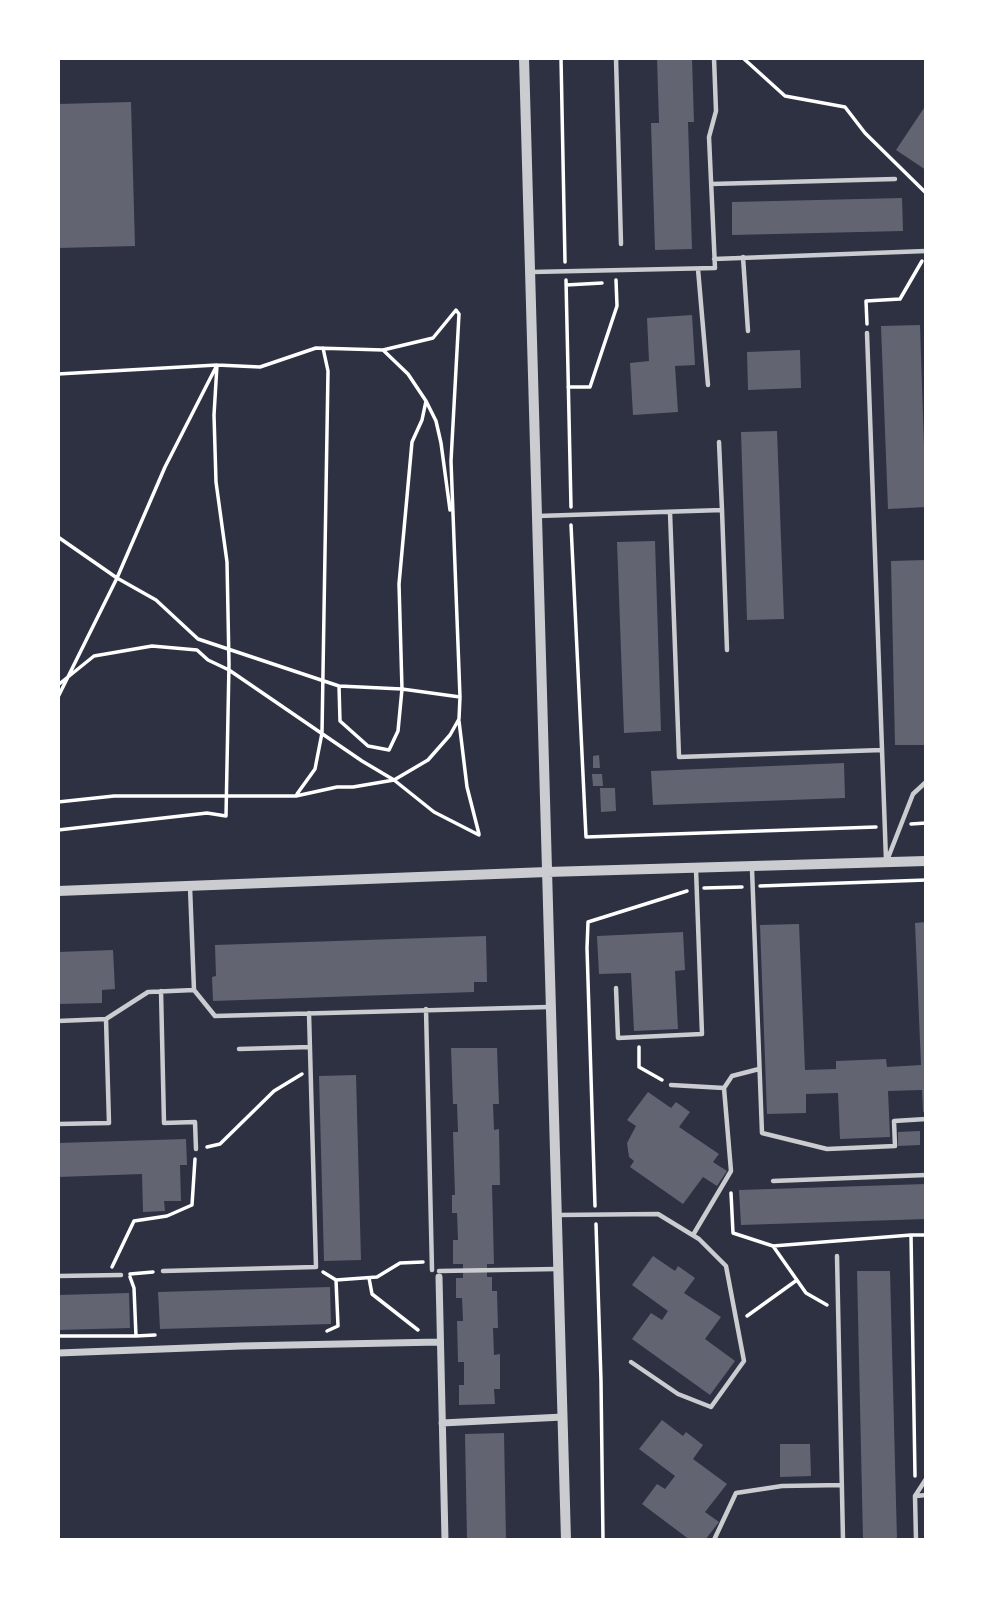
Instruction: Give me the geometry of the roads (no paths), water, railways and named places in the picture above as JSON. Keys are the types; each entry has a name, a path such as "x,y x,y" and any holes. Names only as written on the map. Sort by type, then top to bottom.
{"street":[{"path":"524,58 566,1540"},
{"path":"58,891 926,861"},
{"path":"439,1274 445,1540"},
{"path":"58,1353 440,1342"},
{"path":"442,1423 563,1417"}],"lane":[{"path":"616,58 621,244"},
{"path":"531,272 715,268 709,137 716,111 714,58"},
{"path":"710,184 895,179"},
{"path":"714,258 926,253"},
{"path":"743,257 748,331"},
{"path":"698,269 708,385"},
{"path":"867,333 887,862"},
{"path":"719,442 726,650"},
{"path":"537,516 722,510"},
{"path":"670,512 678,757 881,750"},
{"path":"887,862 912,794 926,782"},
{"path":"752,867 762,1132 827,1149 895,1146 894,1121 926,1119"},
{"path":"616,988 618,1038 702,1034 696,869"},
{"path":"190,886 194,990 215,1016 551,1007"},
{"path":"58,1021 106,1019 148,992 194,990"},
{"path":"160,991 164,1123 195,1122 196,1149"},
{"path":"426,1009 432,1270"},
{"path":"163,1271 316,1267 309,1013"},
{"path":"58,1124 109,1123 106,1019"},
{"path":"239,1049 310,1047"},
{"path":"692,1235 731,1171 724,1088 732,1076 759,1069"},
{"path":"671,1085 724,1088"},
{"path":"773,1181 926,1175"},
{"path":"557,1215 658,1214 692,1235 726,1266 744,1361 711,1407 678,1394 631,1362"},
{"path":"836,1256 843,1540"},
{"path":"439,1274 558,1269"},
{"path":"58,1276 121,1275"},
{"path":"916,1540 915,1496 926,1479"},
{"path":"714,1540 736,1493 782,1486 842,1485"},
{"path":"915,1496 926,1495"}]}
